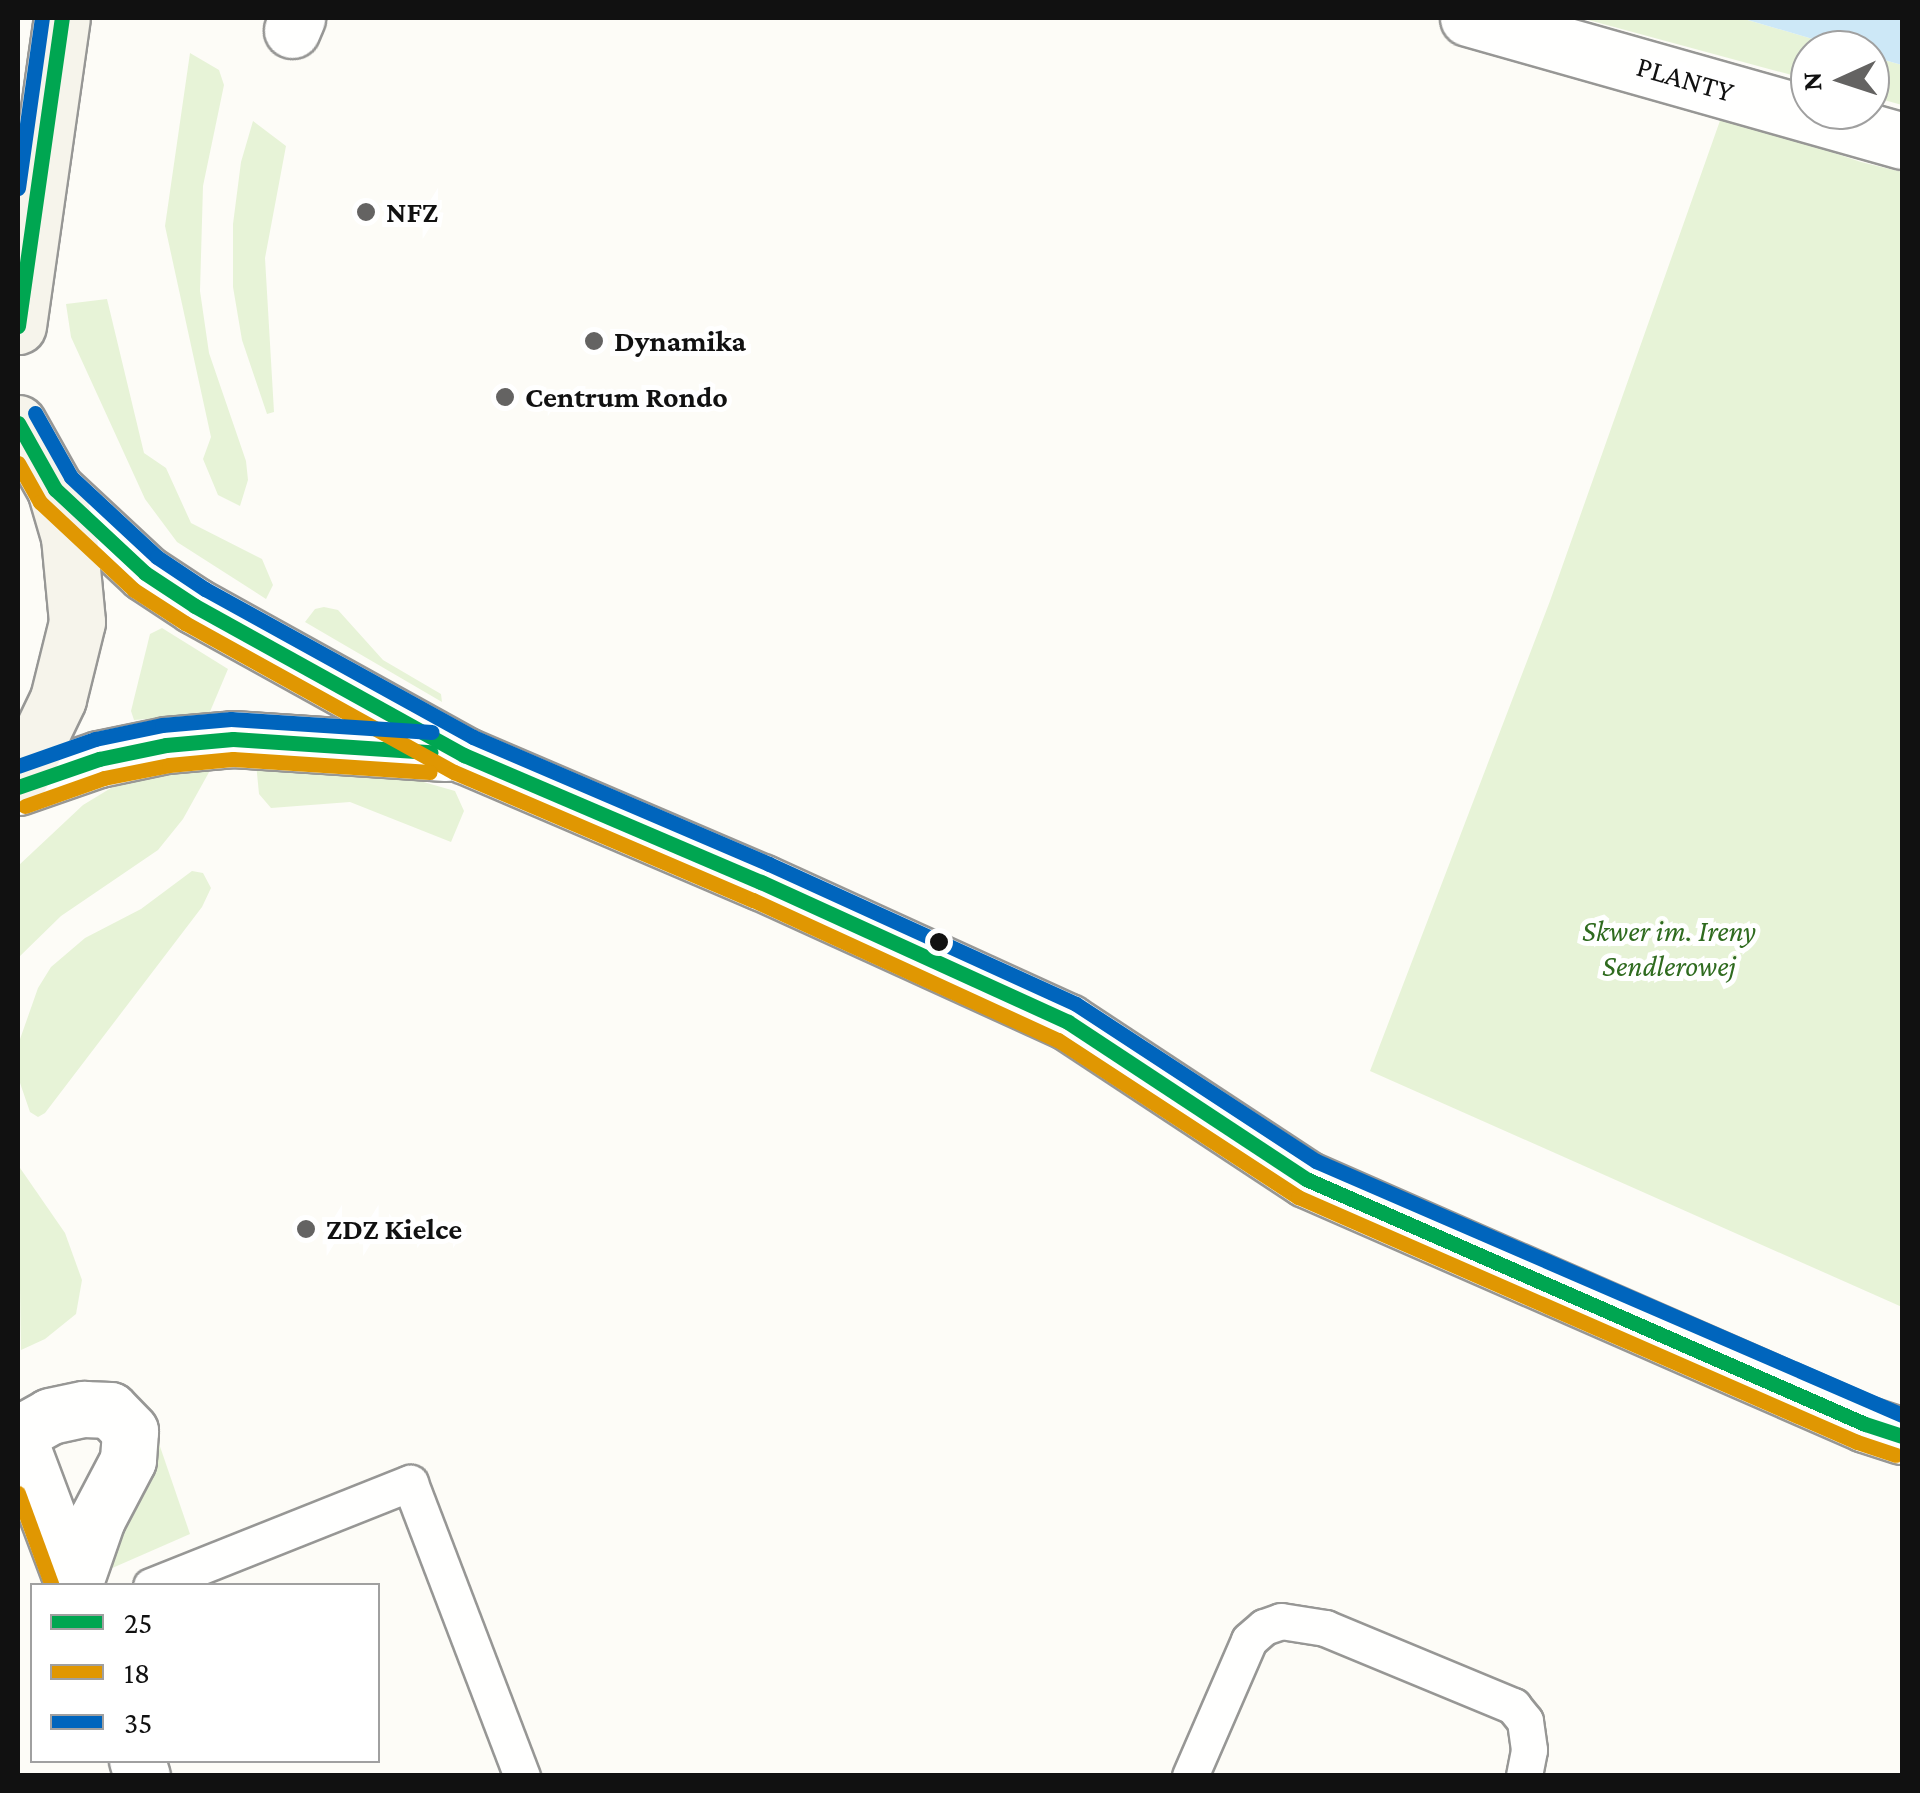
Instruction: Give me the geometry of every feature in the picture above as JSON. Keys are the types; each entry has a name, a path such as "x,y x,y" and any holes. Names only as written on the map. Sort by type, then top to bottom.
{"main road":[{"path":"18,326 62,18"},
{"path":"18,423 54,489 69,537 77,622 58,698 18,784"}],"street":[{"name":"PLANTY","path":"1468,18 1902,141"},
{"path":"54,489 145,573 195,606 464,755 761,882 1068,1022 1306,1180 1865,1424 1902,1436"},
{"path":"18,784 116,756 233,739 464,755"},
{"path":"73,1583 18,1436 50,1416 84,1409 110,1410 130,1431 128,1460 96,1518 75,1583"}],"lane":[{"path":"158,1583 410,1482 522,1776"},
{"path":"1190,1776 1249,1640 1281,1621 1325,1628 1513,1706 1525,1721 1529,1750 1524,1776"}],"green space":[{"path":"1581,18 1741,18 1790,32 1790,75"},
{"path":"190,53 219,70 224,85 203,186 200,291 209,353 246,461 248,480 240,506 218,495 203,459 211,437 165,226"},
{"path":"1890,62 1902,65 1902,105 1890,102"},
{"name":"Skwer im. Ireny Sendlerowej","path":"1722,115 1902,172 1902,1307 1370,1071 1550,601"},
{"path":"253,121 286,146 265,258 274,412 267,414 242,340 233,287 233,224 241,162"},
{"path":"107,299 144,453 166,468 191,523 262,559 273,585 266,599 177,542 145,499 71,337 66,304"},
{"path":"315,609 338,610 383,660 441,694 442,702 305,622"},
{"path":"162,628 228,669 209,714 134,720 131,711 150,634"},
{"path":"256,763 392,773 455,791 464,811 451,842 350,802 271,808 259,794"},
{"path":"213,765 183,819 158,850 61,916 18,958 18,866 83,805 111,788 140,777"},
{"path":"192,871 203,873 211,888 202,907 45,1113 38,1117 30,1112 20,1083 19,1042 38,988 51,967 85,938 141,909"},
{"path":"18,1165 65,1233 82,1280 76,1314 45,1339 21,1350"},
{"path":"154,1429 190,1534 110,1569 106,1566"}],"water":[{"path":"1741,18 1902,19 1902,65 1890,62 1890,30 1790,32"}],"transit line":[{"name":"35","path":"18,188 42,18"},
{"name":"25","path":"18,326 62,18"},
{"name":"35","path":"35,413 71,477 157,557 205,589 473,737 769,864 1076,1004 1316,1161 1902,1415"},
{"name":"25","path":"18,423 55,489 145,573 195,606 464,755 761,882 1068,1022 1306,1179 1865,1424 1902,1436"},
{"name":"18","path":"18,463 40,502 134,590 185,623 454,772 753,900 1058,1040 1298,1197 1857,1442 1896,1455"},
{"name":"35","path":"18,766 95,739 162,725 231,719 432,732"},
{"name":"25","path":"18,787 99,759 166,745 233,739 431,752"},
{"name":"18","path":"25,806 104,778 169,765 233,759 430,772"},
{"name":"18","path":"18,1493 51,1583"}],"place":[{"name":"NFZ","path":"366,212"},
{"name":"Dynamika","path":"594,341"},
{"name":"Centrum Rondo","path":"505,397"},
{"name":"ZDZ Kielce","path":"306,1229"}]}
